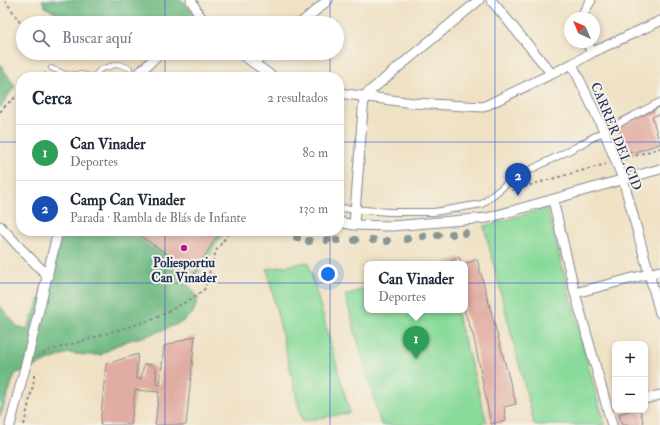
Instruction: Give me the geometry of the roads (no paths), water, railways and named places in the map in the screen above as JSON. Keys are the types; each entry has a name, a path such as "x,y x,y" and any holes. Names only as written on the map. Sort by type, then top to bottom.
{"street":[{"path":"192,0 199,15"},
{"path":"199,15 200,0"},
{"path":"309,16 328,0"},
{"path":"354,225 364,96 479,0"},
{"path":"491,0 552,74"},
{"path":"584,12 591,0"},
{"path":"344,94 414,103 483,107 552,74 593,52 660,21"},
{"path":"590,48 593,52"},
{"path":"140,72 153,60"},
{"path":"249,60 266,72"},
{"path":"253,63 257,60"},
{"name":"CARRER DEL CID","path":"572,64 604,131 623,179 660,313"},
{"path":"344,208 389,212 434,212 482,204 514,178 660,102"},
{"path":"344,223 354,225 392,226 487,218 660,169"},
{"path":"553,200 575,293 611,408 612,425"},
{"path":"0,226 48,276"},
{"path":"10,425 57,236"},
{"path":"575,293 660,271"},
{"path":"648,398 660,395"}],"lane":[{"path":"98,72 101,69 118,64 130,68"},
{"path":"51,68 60,72"}],"place":[{"name":"Camp Can Vinader","path":"518,196"},
{"name":"Poliesportiu Can Vinader","path":"184,248"},
{"name":"Can Vinader","path":"416,359"}]}
